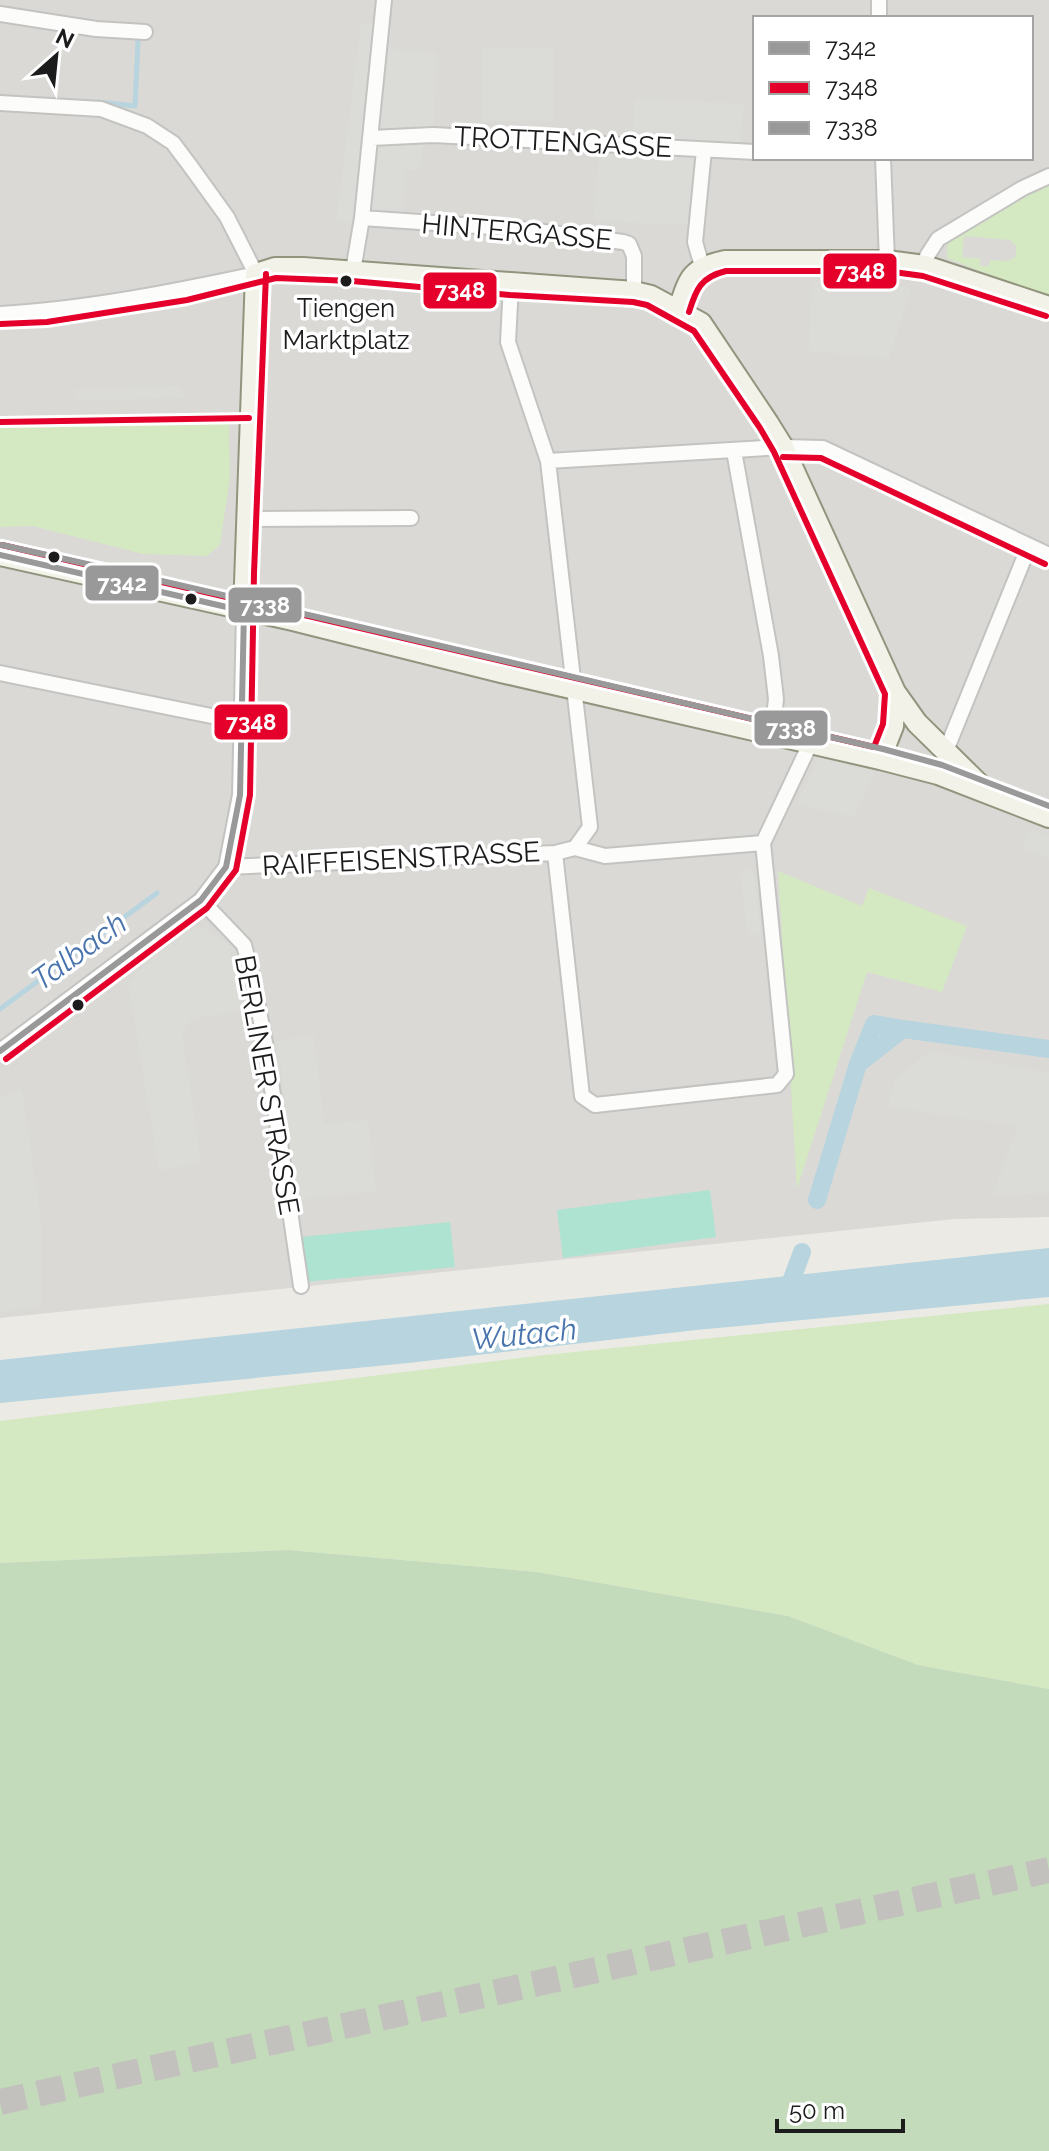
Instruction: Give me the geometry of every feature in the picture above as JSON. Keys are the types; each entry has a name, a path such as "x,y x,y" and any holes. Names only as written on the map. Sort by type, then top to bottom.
{"street":[{"path":"353,271 362,218 384,0"},
{"path":"0,14 96,29 145,32"},
{"path":"0,103 101,109 147,126 173,143 227,217 256,274 240,795 226,867 201,900 0,1051"},
{"name":"TROTTENGASSE","path":"371,138 433,135 753,152"},
{"path":"702,266 695,242 704,150"},
{"path":"883,160 887,261"},
{"path":"925,266 927,256 938,239 1049,176"},
{"name":"HINTERGASSE","path":"362,218 520,229 623,242 629,244 634,256 634,292"},
{"path":"679,309 688,280 702,266 725,261 887,261 925,266 1049,307"},
{"path":"0,314 45,312 185,290 275,268 634,292 679,309 701,323 783,447 895,692 917,723 985,791"},
{"path":"511,285 508,342 548,461 590,827 575,848 605,856 763,843"},
{"path":"548,461 783,447 823,448 1029,546 1048,552"},
{"path":"734,451 771,656 776,699 772,733"},
{"path":"247,519 411,518"},
{"path":"945,753 1029,546"},
{"path":"0,555 293,620 880,759 938,774 1049,817"},
{"path":"0,673 241,722"},
{"path":"880,759 893,726 895,692"},
{"path":"555,853 582,1096 595,1105 777,1085 786,1074 763,843 811,742"},
{"name":"RAIFFEISENSTRASSE","path":"226,867 555,853 575,848"},
{"name":"BERLINER STRASSE","path":"201,900 244,945 266,1048 301,1286"}],"shaded area":[{"path":"0,0 1049,0 1049,1217 954,1219 0,1318"},
{"path":"361,23 391,24 390,49 437,53 433,143 423,143 420,170 405,170 402,227 336,222"},
{"path":"483,47 554,48 553,122 483,121"},
{"path":"635,98 744,104 740,142 633,137"},
{"path":"599,148 711,155 707,227 594,220"},
{"path":"879,280 911,288 889,359 809,351 812,281"},
{"path":"176,386 186,397 79,401 73,390"},
{"path":"819,757 875,772 854,817 797,804"},
{"path":"1030,829 1049,837 1049,859 1022,848"},
{"path":"753,869 761,934 748,935 740,870"},
{"path":"204,928 229,946 243,1010 192,1019 182,1033 201,1163 159,1170 128,982 183,930"},
{"path":"314,1036 324,1124 368,1120 376,1191 296,1200 278,1040"},
{"path":"930,1051 1049,1073 1049,1193 992,1196 1018,1126 888,1107 895,1079"},
{"path":"22,1088 41,1222 42,1307 0,1312 0,1097"}],"green space":[{"path":"1049,181 1049,298 947,258 948,238","holes":["964,236 1010,240 1017,247 1015,257 1008,261 990,260 989,266 980,266 980,259 962,257"]},
{"path":"0,420 229,422 230,477 220,545 207,556 143,554 33,526 0,527"},
{"path":"778,871 862,906 869,888 967,926 942,992 867,972 797,1189"},
{"path":"710,1190 716,1237 563,1258 557,1210"},
{"path":"450,1222 455,1267 305,1282 300,1237"},
{"path":"1049,1304 1049,1689 918,1665 788,1616 537,1572 288,1550 0,1563 0,1421 545,1355"},
{"path":"288,1550 537,1572 788,1616 918,1665 1049,1689 1049,2151 0,2151 0,1563"}],"water":[{"name":"Wutach","path":"1049,1248 1049,1297 696,1330 408,1363 0,1403 0,1360"}],"waterway":[{"path":"98,102 135,106 138,41"},
{"name":"Talbach","path":"0,1009 157,893"},
{"path":"858,1064 874,1024 903,1029"},
{"path":"817,1200 858,1064 903,1029 1049,1049"},
{"path":"785,1298 802,1252"}],"tunnel":[{"path":"0,2102 1049,1870"}],"transit line":[{"name":"7348","path":"689,312 701,285 726,271 886,271 923,276 1046,316"},
{"name":"7348","path":"6,1059 207,908 236,870 250,795 254,573 266,274"},
{"name":"7348","path":"0,324 47,322 187,300 276,278 352,281 647,305 694,331 774,452 885,694 883,724 874,747 2,545"},
{"name":"7348","path":"0,422 249,418"},
{"name":"7348","path":"783,457 821,458 1045,564"},
{"name":"7338","path":"2,545 883,749 942,765 1049,806"},
{"name":"7342","path":"0,555 244,611"},
{"name":"7342","path":"0,1051 201,900 226,867 240,795 244,611"}],"place":[{"name":"Tiengen Marktplatz","path":"346,281"}]}
